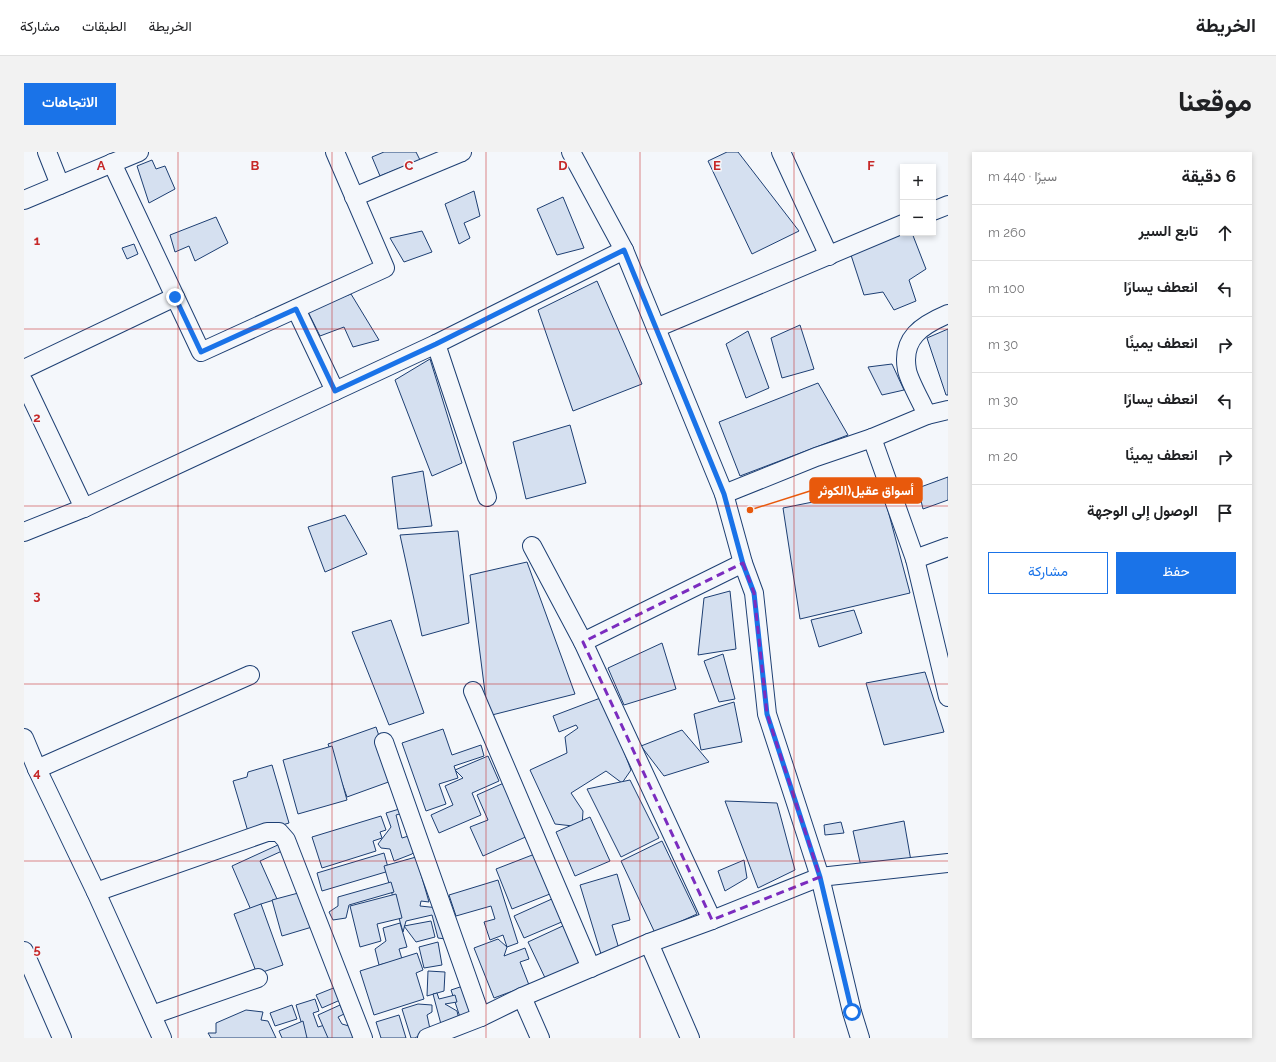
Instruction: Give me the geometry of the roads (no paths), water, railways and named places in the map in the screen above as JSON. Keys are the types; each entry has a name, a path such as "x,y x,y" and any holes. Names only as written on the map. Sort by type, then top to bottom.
{"street":[{"path":"47,152 60,185"},
{"path":"24,200 138,152"},
{"path":"112,163 201,352 385,268 335,152"},
{"path":"354,197 462,152"},
{"path":"571,152 624,250 724,494 743,564 754,593 767,714 820,877 852,1012 860,1038"},
{"path":"781,152 829,256"},
{"path":"936,210 948,205"},
{"path":"656,328 900,225"},
{"path":"24,532 84,508 436,344 624,250"},
{"path":"24,369 175,297"},
{"path":"296,309 335,391"},
{"path":"927,415 907,371 906,350 914,335 933,320 948,314"},
{"path":"436,344 487,497"},
{"path":"24,382 84,508"},
{"path":"724,494 816,457 872,438 927,415 948,410"},
{"path":"872,438 915,559 948,697"},
{"path":"532,546 583,642 712,920"},
{"path":"915,559 948,547"},
{"path":"583,642 743,564"},
{"path":"37,769 250,675"},
{"path":"473,691 591,968"},
{"path":"24,738 162,1038"},
{"path":"384,742 480,1017"},
{"path":"96,892 267,832 279,832 286,840 363,1038"},
{"path":"427,1038 480,1017 522,997 649,943 712,920 820,877 948,863"},
{"path":"649,943 690,1038"},
{"path":"24,951 62,1038"},
{"path":"152,1015 258,978"},
{"path":"522,997 540,1038"}],"place":[{"name":"أسواق عقيل(الكوثر","path":"750,510"}]}
